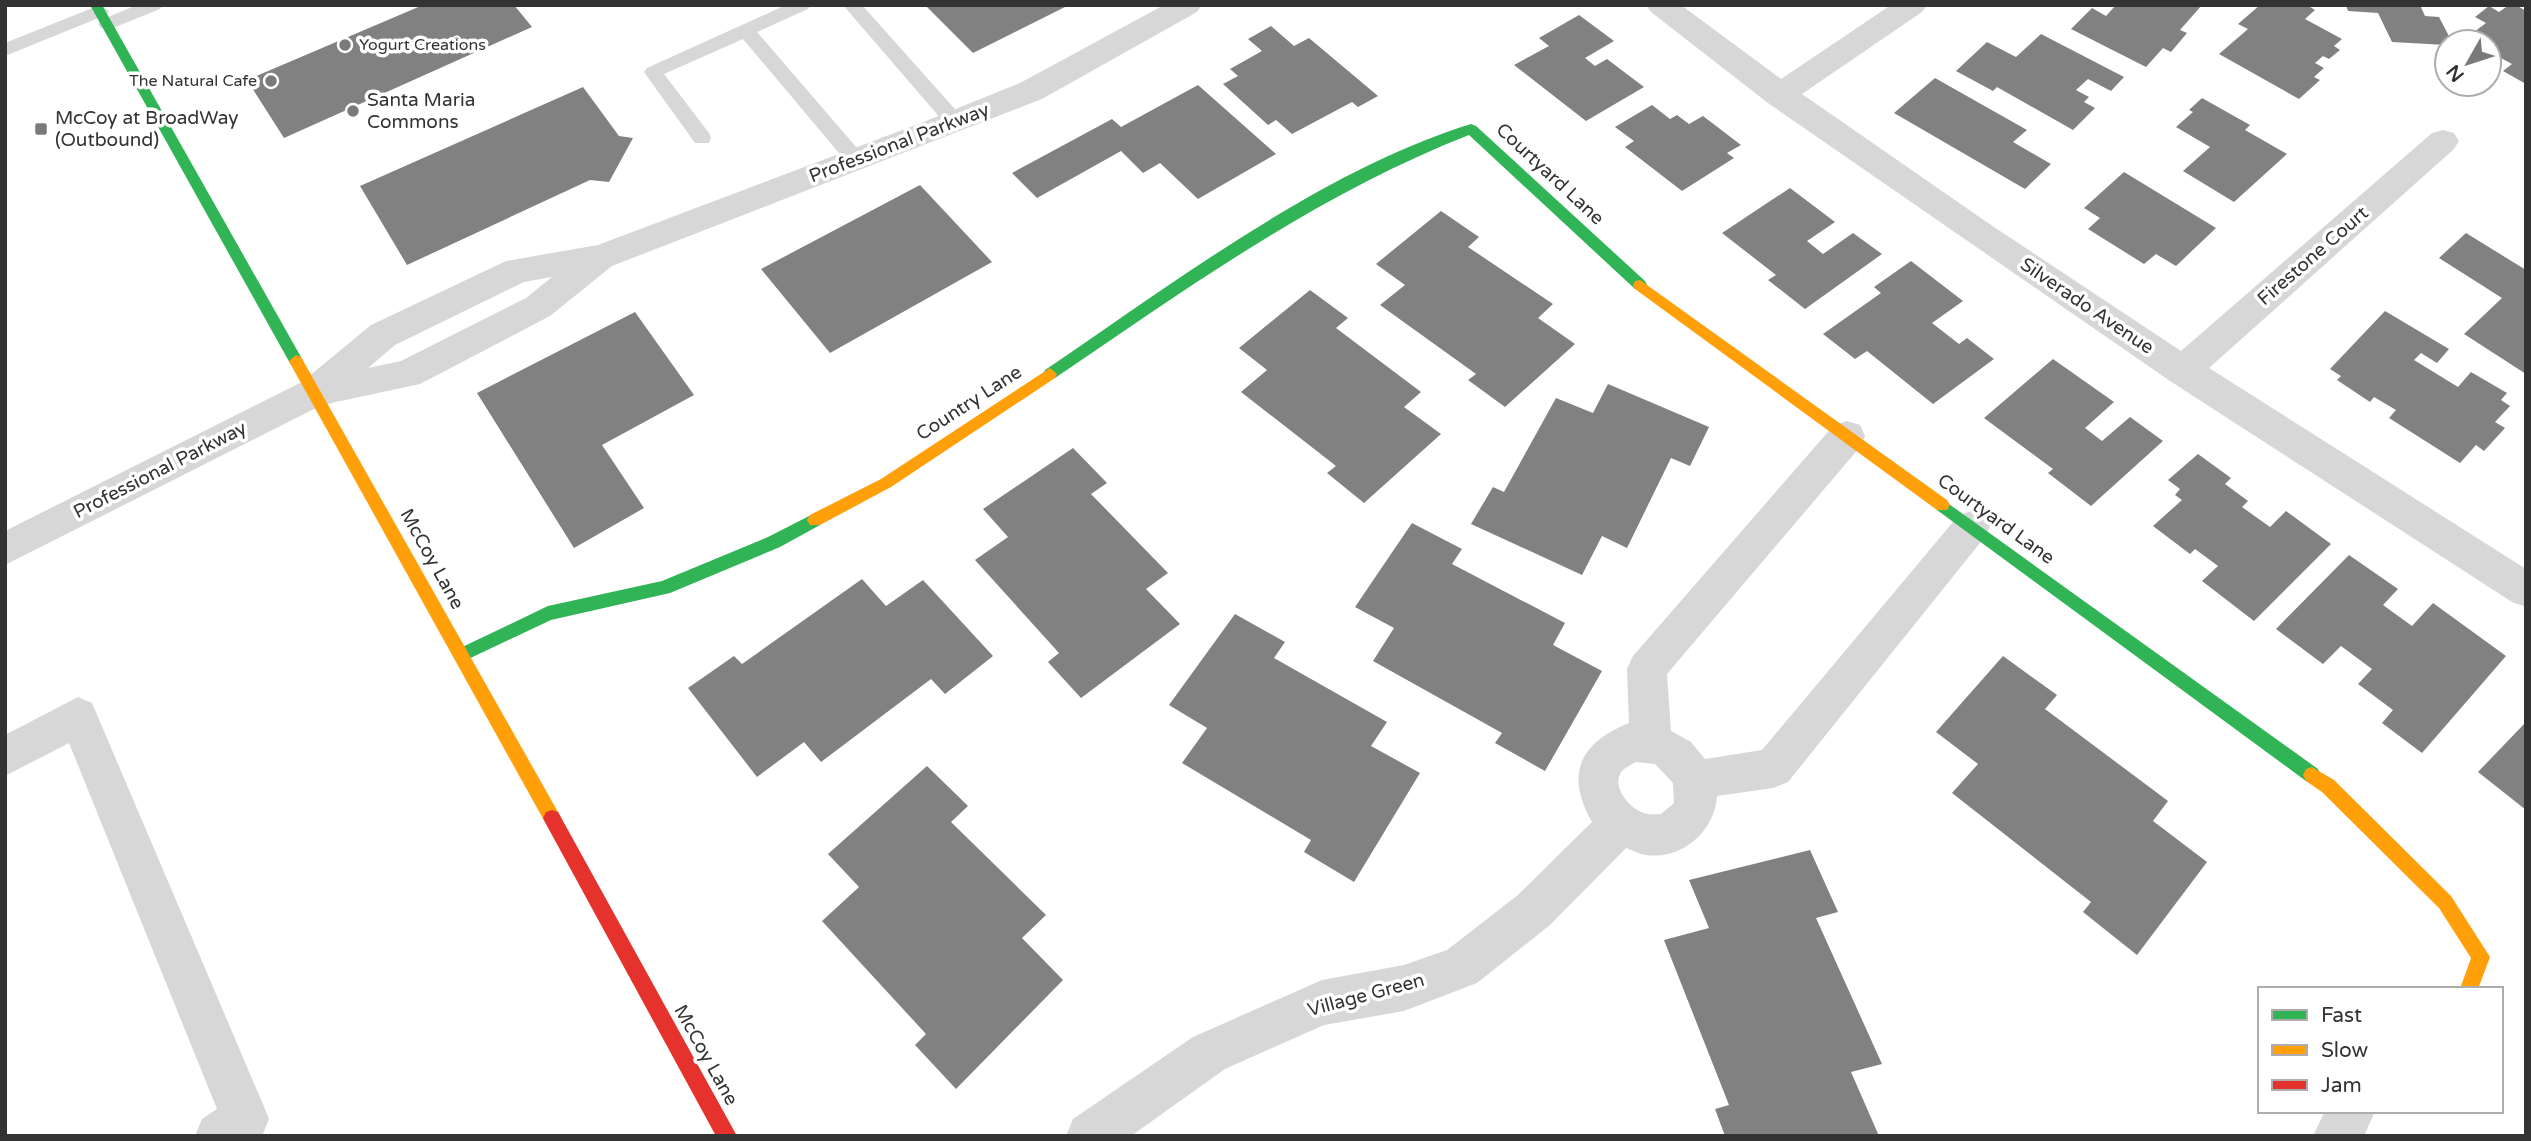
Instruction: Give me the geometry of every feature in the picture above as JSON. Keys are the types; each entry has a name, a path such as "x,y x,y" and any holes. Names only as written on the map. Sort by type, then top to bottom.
{"street":[{"name":"Professional Parkway","path":"5,549 314,392 383,335 518,270 601,257 955,122 1031,91 1187,5"},
{"name":"Silverado Avenue","path":"1661,5 1779,95 2182,371 2526,590"},
{"path":"1779,95 1912,5"},
{"name":"McCoy Lane","path":"101,14 462,655 727,1136"},
{"name":"Courtyard Lane","path":"1471,129 1640,285 2328,786 2445,902 2481,957 2470,987"},
{"name":"Country Lane","path":"462,655 548,613 664,588 797,530 886,483 1300,208 1425,145 1471,129"},
{"name":"Firestone Court","path":"2182,371 2443,141"},
{"name":"Professional Parkway","path":"314,392 408,374 538,307 601,257"},
{"path":"1651,743 1647,669 1847,436"},
{"path":"1694,780 1773,768 1971,527"},
{"path":"5,757 78,716 245,1119 219,1136"},
{"path":"1631,743 1651,743 1668,749 1686,765 1694,780 1697,801 1692,816 1681,827 1667,835 1643,835 1620,824 1606,810 1598,794 1597,776 1603,761 1616,748 1631,743"},
{"name":"Village Green","path":"1090,1136 1209,1053 1322,1003 1404,988 1461,967 1534,910 1620,824"},
{"path":"2337,1136 2351,1113"}],"lane":[{"path":"5,50 101,14 154,5"},
{"path":"702,138 653,72 802,5"},
{"path":"852,5 955,122"},
{"path":"746,31 856,160"}],"building":[{"path":"423,5 514,5 532,27 284,138 247,80"},
{"path":"925,5 1069,5 973,53"},
{"path":"2116,5 2202,5 2180,30 2187,33 2171,52 2163,48 2146,67 2071,29 2092,8 2106,16"},
{"path":"2260,5 2307,5 2315,10 2305,19 2342,39 2334,46 2340,50 2329,59 2323,56 2315,63 2324,68 2314,77 2320,80 2299,99 2219,54 2248,29 2238,24"},
{"path":"2346,5 2420,5 2425,16 2439,17 2445,28 2433,28 2433,44 2392,42 2378,13 2348,11"},
{"path":"2509,5 2516,5 2526,11 2526,84 2503,71 2512,64 2503,59 2503,28 2479,28 2486,23 2475,17 2489,6 2499,12"},
{"path":"1579,15 1614,41 1585,58 1595,66 1607,59 1644,87 1586,121 1514,65 1549,46 1539,38"},
{"path":"1271,26 1294,46 1309,38 1378,96 1358,107 1352,102 1292,134 1276,120 1268,125 1223,84 1238,76 1230,69 1262,51 1248,39"},
{"path":"2041,34 2124,77 2111,91 2088,79 2076,90 2089,97 2084,102 2095,108 2073,130 1997,87 1993,91 1956,71 1987,42 2016,57"},
{"path":"1935,78 2027,130 2013,142 2051,164 2025,189 1894,113"},
{"path":"1198,85 1276,154 1198,199 1160,163 1143,173 1121,151 1037,198 1012,173 1112,119 1121,127"},
{"path":"583,87 619,136 633,138 609,182 590,180 407,265 360,186"},
{"path":"2202,98 2250,125 2245,130 2287,154 2234,202 2183,171 2210,147 2176,127 2193,112 2189,110"},
{"path":"1652,105 1670,119 1677,115 1689,124 1703,116 1741,145 1727,153 1734,158 1682,191 1625,147 1634,141 1615,127"},
{"path":"2124,172 2216,228 2176,266 2156,254 2144,264 2088,229 2100,218 2084,208"},
{"path":"920,185 992,262 830,353 761,269"},
{"path":"1790,188 1835,222 1807,241 1823,254 1853,233 1882,254 1805,309 1768,280 1776,275 1722,233"},
{"path":"1441,211 1479,237 1468,247 1553,304 1538,318 1575,344 1505,407 1468,380 1476,374 1380,305 1405,285 1376,264"},
{"path":"2466,233 2526,270 2526,374 2464,334 2502,298 2439,258"},
{"path":"1911,261 1963,301 1932,323 1959,344 1967,338 1994,359 1933,404 1867,351 1855,359 1823,334 1881,293 1874,287"},
{"path":"1310,290 1348,318 1336,328 1421,392 1404,407 1441,434 1364,503 1327,473 1336,466 1241,392 1267,370 1239,348"},
{"path":"2385,311 2449,349 2437,363 2421,353 2414,360 2458,387 2471,372 2507,393 2501,400 2510,406 2495,422 2505,428 2484,451 2476,445 2460,463 2389,418 2396,410 2374,397 2370,402 2337,380 2341,376 2330,369"},
{"path":"635,312 694,395 602,445 644,508 574,548 477,393"},
{"path":"2053,359 2114,402 2085,428 2102,441 2130,417 2163,441 2091,506 2048,473 2053,469 1984,418"},
{"path":"1608,384 1709,427 1690,466 1671,458 1627,548 1602,536 1582,575 1471,524 1493,487 1504,492 1556,398 1593,413"},
{"path":"1073,448 1107,483 1091,494 1168,573 1146,589 1180,624 1081,698 1048,662 1059,653 975,560 1008,537 983,509"},
{"path":"2198,454 2231,478 2225,484 2248,501 2242,507 2270,527 2286,511 2331,544 2254,621 2202,581 2218,566 2195,549 2190,554 2153,526 2182,500 2175,495 2180,489 2168,480"},
{"path":"1412,523 1462,549 1452,564 1565,623 1553,645 1602,671 1545,771 1495,743 1502,733 1373,661 1394,628 1355,607"},
{"path":"2349,555 2398,589 2383,605 2412,626 2433,603 2506,656 2422,753 2382,723 2393,710 2358,684 2372,669 2341,646 2323,664 2276,629"},
{"path":"862,579 886,606 923,580 993,656 945,694 931,679 821,762 804,742 757,777 688,688 734,656 742,664"},
{"path":"1235,614 1285,642 1274,658 1387,722 1371,746 1420,773 1354,882 1304,852 1311,840 1182,763 1207,728 1169,705"},
{"path":"2003,656 2057,695 2045,709 2168,801 2153,821 2207,862 2137,955 2083,912 2091,902 1952,793 1978,764 1936,732"},
{"path":"2526,722 2526,810 2478,772"},
{"path":"927,766 968,806 951,822 1046,915 1022,938 1063,980 956,1089 915,1045 926,1034 822,921 859,887 828,854"},
{"path":"1810,850 1838,912 1816,918 1882,1064 1851,1072 1879,1136 1725,1136 1715,1109 1729,1105 1664,940 1709,928 1689,880"}],"traffic: fast":[{"path":"96,5 296,361"},
{"path":"1050,374 1202,271 1305,207 1414,151 1471,129 1640,285"},
{"path":"1942,505 2312,775"},
{"path":"462,655 548,613 664,588 774,542 815,520"}],"traffic: slow":[{"path":"1640,285 1942,505"},
{"path":"296,361 552,818"},
{"path":"815,520 886,483 1050,374"},
{"path":"2312,775 2328,786 2445,902 2481,957 2470,987"}],"traffic: jam":[{"path":"552,818 727,1136"}],"place":[{"name":"Yogurt Creations","path":"345,45"},
{"name":"The Natural Cafe","path":"271,81"},
{"name":"Santa Maria Commons","path":"353,111"},
{"name":"McCoy at BroadWay (Outbound)","path":"41,129"}]}
